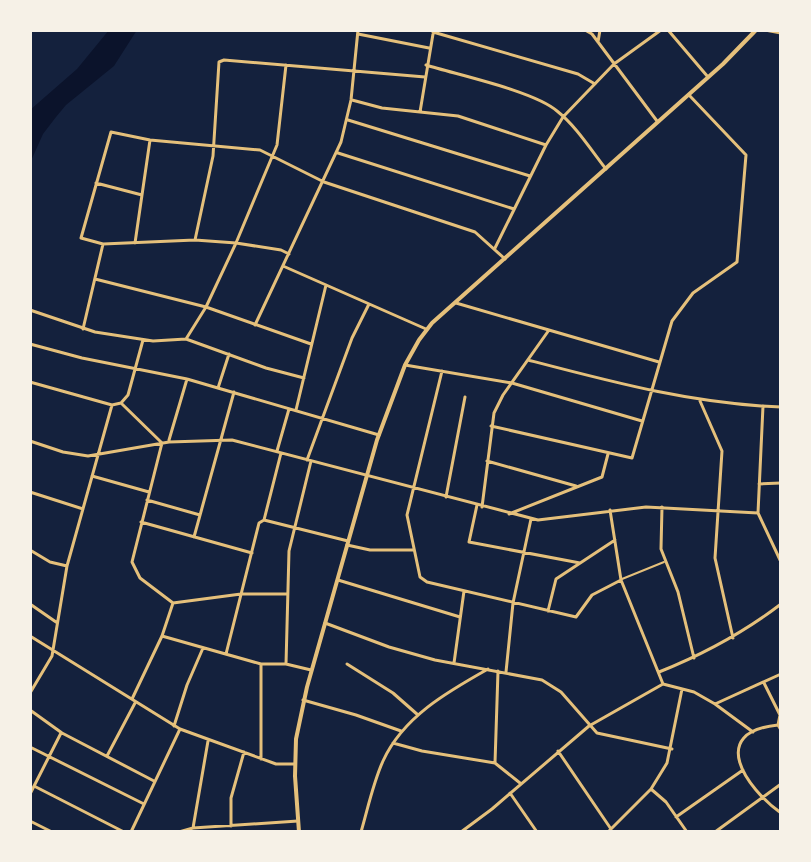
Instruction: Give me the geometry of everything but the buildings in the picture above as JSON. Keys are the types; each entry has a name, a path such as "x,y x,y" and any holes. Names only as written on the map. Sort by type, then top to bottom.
{"street":[{"path":"537,30 559,30"},
{"path":"585,30 658,122"},
{"path":"597,43 600,30"},
{"path":"495,248 563,117 614,64 661,30"},
{"path":"668,30 708,77"},
{"path":"299,832 295,764 303,700 366,476 405,365 426,329 689,95 756,30"},
{"path":"765,30 781,33"},
{"path":"420,112 433,31 578,74 595,84"},
{"path":"255,325 337,153 348,120 358,32 429,48"},
{"path":"195,240 214,146 216,67 224,60 425,77"},
{"path":"186,339 206,307 277,145 286,65"},
{"path":"426,65 529,96 550,106 563,117 606,169"},
{"path":"491,426 632,458 672,321 693,293 737,262 746,155 689,95"},
{"path":"351,100 382,108 458,116 546,145"},
{"path":"348,120 530,176"},
{"path":"289,254 236,243 195,240 103,244 81,238 111,132 150,140 254,148 324,182 475,232 505,259"},
{"path":"135,243 150,140"},
{"path":"337,153 514,209"},
{"path":"96,183 142,195"},
{"path":"83,329 103,244"},
{"path":"283,266 426,329"},
{"path":"95,279 206,307 311,344"},
{"path":"296,411 326,285"},
{"path":"456,303 659,362"},
{"path":"286,664 289,551 309,460 322,418 369,304"},
{"path":"30,310 83,329 143,340 186,339 266,368 304,378"},
{"path":"549,330 498,404 491,426 480,506 469,542 580,563"},
{"path":"30,382 112,405 121,403 128,395 143,340"},
{"path":"30,344 187,379 379,435"},
{"path":"218,388 229,354"},
{"path":"528,360 651,392 700,401 781,407"},
{"path":"405,365 512,383 642,421"},
{"path":"442,371 407,515 422,579 576,617 592,595 621,580"},
{"path":"169,442 187,379"},
{"path":"194,537 234,392"},
{"path":"446,497 465,397"},
{"path":"700,401 722,451 715,558 733,638"},
{"path":"121,403 162,443"},
{"path":"30,693 52,656 67,566 112,405"},
{"path":"763,406 758,513 781,562"},
{"path":"226,654 259,523 264,520 289,409"},
{"path":"30,441 78,455 98,456 169,442 221,439 531,519 564,519 610,510 662,507 758,513"},
{"path":"162,443 132,557 133,569 144,582 173,603 241,594 287,594"},
{"path":"509,514 602,477 608,452"},
{"path":"487,461 578,486"},
{"path":"92,476 149,492"},
{"path":"759,484 781,483"},
{"path":"31,494 83,509"},
{"path":"147,500 200,515"},
{"path":"662,507 661,549 678,592 694,658"},
{"path":"610,510 621,580 663,684"},
{"path":"506,672 513,603 531,519"},
{"path":"264,520 370,550 414,550"},
{"path":"141,522 252,553"},
{"path":"548,611 556,579 615,540"},
{"path":"30,550 50,562 67,566"},
{"path":"338,580 460,617"},
{"path":"454,664 464,591"},
{"path":"107,756 162,636 173,603"},
{"path":"30,604 56,622"},
{"path":"658,672 733,638 781,604"},
{"path":"325,623 389,647 454,664 542,680 568,699 597,733 672,749"},
{"path":"30,636 180,729 276,764 295,764"},
{"path":"162,636 261,664 286,664 311,670"},
{"path":"174,726 203,648"},
{"path":"261,664 261,759"},
{"path":"347,664 393,693 418,715"},
{"path":"361,832 378,773 401,731 459,685 488,669"},
{"path":"495,763 498,671"},
{"path":"715,704 781,674"},
{"path":"763,682 780,715 778,725 781,730"},
{"path":"461,832 589,726 663,684 694,692 753,732"},
{"path":"558,751 609,831 651,789 667,763 682,689"},
{"path":"303,700 401,731"},
{"path":"30,710 62,733 154,781"},
{"path":"778,725 753,732 742,739 737,747 743,770 761,798 781,813"},
{"path":"131,832 180,729"},
{"path":"30,794 62,733"},
{"path":"193,828 208,739"},
{"path":"393,743 495,763 520,783"},
{"path":"30,747 144,804"},
{"path":"231,826 231,798 244,752"},
{"path":"676,817 743,770"},
{"path":"715,832 781,784"},
{"path":"34,786 124,832"},
{"path":"651,789 687,832"},
{"path":"510,793 537,832"},
{"path":"30,821 52,832"},
{"path":"179,832 193,828 213,830 298,821"}],"lane":[{"path":"621,580 665,561"}],"water":[{"path":"109,30 137,30 114,66 66,105 56,117 43,134 30,163 30,110 77,69"}]}
